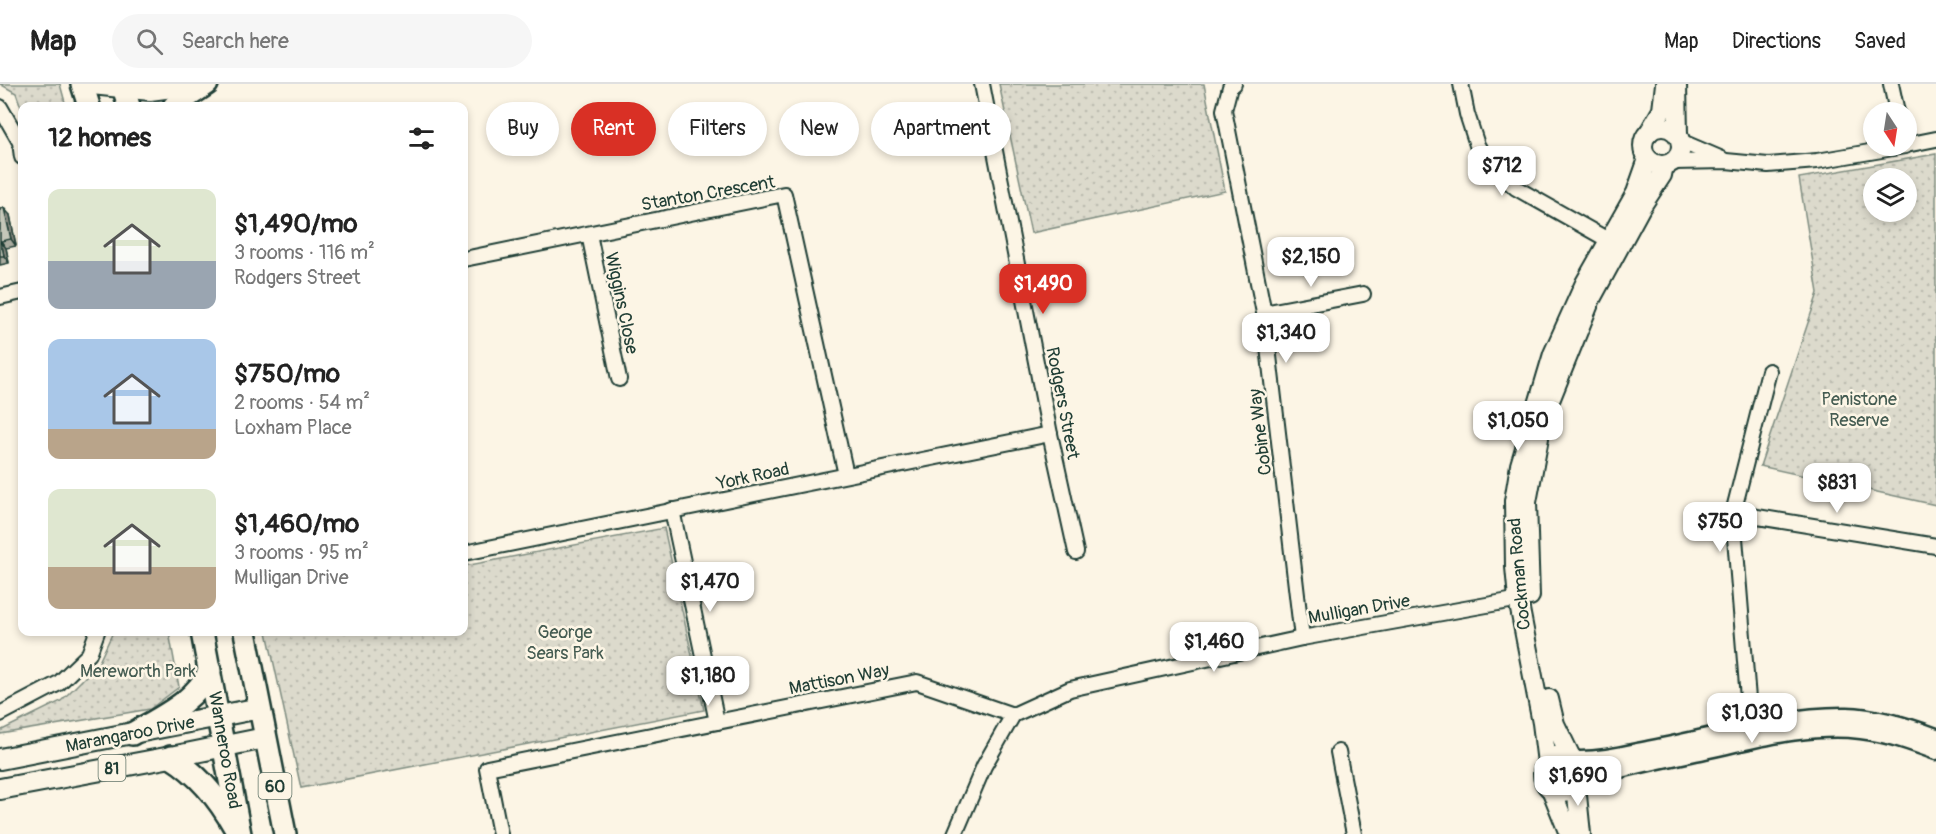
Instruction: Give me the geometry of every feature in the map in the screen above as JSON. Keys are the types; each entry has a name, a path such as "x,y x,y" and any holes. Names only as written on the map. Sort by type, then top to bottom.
{"highway":[{"path":"82,84 88,102"},
{"path":"180,102 207,84"},
{"name":"Wanneroo Road","path":"203,636 225,747 239,834"},
{"name":"60","path":"246,636 285,834"},
{"path":"132,734 191,697 204,684 210,670"},
{"path":"171,758 200,779 225,811 239,834"}],"main road":[{"path":"92,84 125,92 194,84"},
{"path":"1665,84 1662,110 1643,144 1643,149 1662,162 1680,152 1677,84"},
{"path":"1648,134 1652,130 1663,127 1679,138"},
{"name":"Cockman Road","path":"1573,758 1558,730 1515,567 1514,501 1520,465 1553,354 1573,308 1662,175 1662,162"},
{"name":"Cockman Road","path":"1524,598 1546,763"},
{"name":"Marangaroo Drive","path":"0,759 260,708"},
{"name":"Marangaroo Drive","path":"0,789 171,758 265,738"},
{"path":"1569,834 1551,789 1543,777 1546,763 1557,755 1573,758 1581,770 1578,784 1581,834"},
{"path":"1551,789 1564,792 1578,784"}],"street":[{"name":"Rodgers Street","path":"982,84 1050,434 1076,552"},
{"name":"Cobine Way","path":"1234,84 1230,87 1224,110 1264,313 1302,638"},
{"path":"1461,84 1467,114 1477,145 1488,164 1515,189 1614,244"},
{"path":"1891,84 1895,102"},
{"path":"0,107 18,138"},
{"path":"1679,138 1726,161"},
{"path":"1917,143 1936,139"},
{"path":"1662,162 1726,161 1768,165 1817,161 1863,153"},
{"name":"Stanton Crescent","path":"468,258 784,194 846,475"},
{"name":"Wiggins Close","path":"589,234 619,379"},
{"path":"0,297 18,293"},
{"path":"1264,313 1363,294"},
{"path":"1750,734 1733,513 1768,371"},
{"name":"York Road","path":"468,552 1050,434"},
{"path":"672,510 717,722"},
{"path":"1733,513 1936,546"},
{"name":"Mulligan Drive","path":"1013,715 1070,689 1302,638 1524,598"},
{"path":"0,714 59,683 89,654 96,636"},
{"name":"Mattison Way","path":"500,834 487,768 918,682 1013,715"},
{"path":"954,834 984,766 1013,715"},
{"path":"1578,784 1791,720 1848,716 1892,723 1936,737"},
{"path":"1573,758 1597,760 1677,744 1750,734 1834,728 1862,730 1936,751"},
{"path":"1338,752 1354,834"}],"green space":[{"path":"0,84 60,84 65,102 19,102 16,93"},
{"path":"999,84 1204,84 1225,191 1031,233 1011,140 1011,102 1003,102"},
{"name":"Penistone Reserve","path":"1936,154 1936,505 1760,466 1818,293 1799,178"},
{"name":"George Sears Park","path":"664,528 704,710 301,788 268,636 468,636 468,565"},
{"name":"Mereworth Park","path":"111,636 170,636 179,687 150,709 0,734 0,731 61,701 98,664"}],"building":[{"path":"4,208 11,239 1,241 4,256 0,256 0,209"}]}
